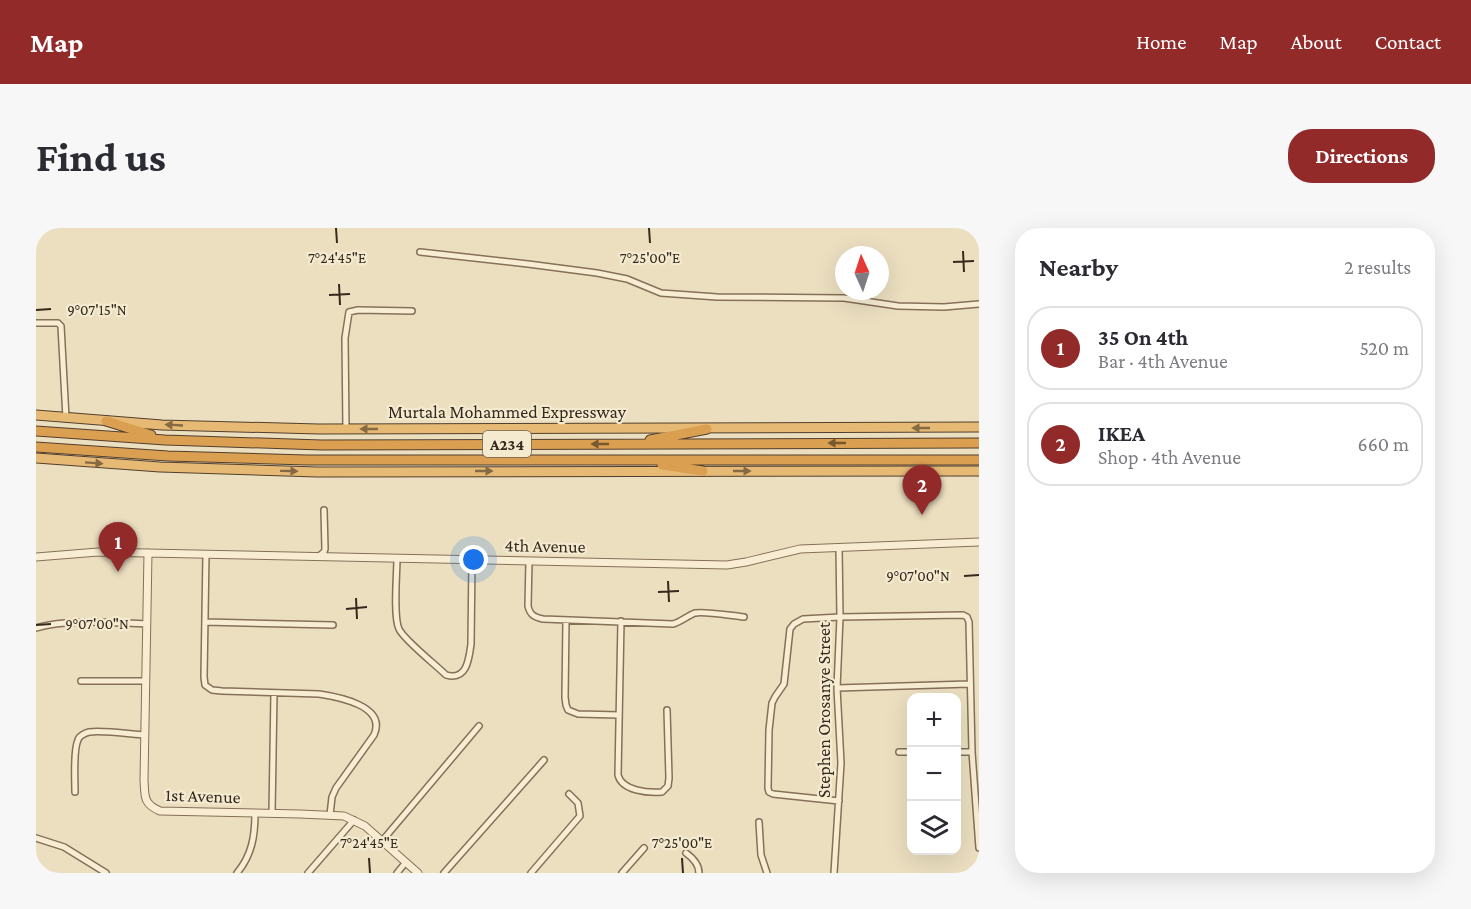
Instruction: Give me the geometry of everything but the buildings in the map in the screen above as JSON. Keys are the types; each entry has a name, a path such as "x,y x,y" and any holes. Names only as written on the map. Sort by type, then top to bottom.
{"highway":[{"name":"Murtala Mohammed Expressway","path":"36,416 205,427 346,429 979,428"},
{"path":"106,421 165,440"},
{"path":"630,444 707,429"},
{"name":"Murtala Mohammed Expressway","path":"36,431 165,440 322,445 979,443"},
{"name":"A234","path":"36,447 179,456 295,460 979,460"},
{"path":"36,458 160,467 284,471 979,471"},
{"path":"633,461 703,471"}],"street":[{"path":"420,252 597,273 627,279 662,293 717,297 844,298 898,306 944,307 979,304"},
{"path":"346,429 345,338 349,312 358,310 412,311"},
{"path":"36,323 58,323 61,326 66,418"},
{"path":"319,556 325,549 324,510"},
{"name":"4th Avenue","path":"36,557 98,552 727,565 800,549 979,542"},
{"name":"Stephen Orosanye Street","path":"834,873 841,763 837,688 840,617 839,547"},
{"name":"1st Avenue","path":"148,553 146,802 151,807 167,811 344,816 365,826 418,873"},
{"path":"206,554 205,685 212,690 222,691 334,696 365,708 376,719 377,729 374,735 336,788 332,797 330,814"},
{"path":"397,558 396,617 399,629 446,675 453,677 459,676 467,665 471,644 472,559"},
{"path":"529,561 528,606 530,613 535,617 673,624 700,613 744,617"},
{"path":"839,801 769,792 769,729 772,704 784,684 790,629 803,619 963,615 969,622 972,752 979,848"},
{"path":"566,620 565,697 568,710 578,714 619,715"},
{"path":"621,621 618,775 620,782 625,786 654,793 662,792 668,786 667,710"},
{"path":"36,628 93,622 147,624"},
{"path":"206,622 333,625"},
{"path":"81,681 146,681"},
{"path":"837,688 969,684"},
{"path":"272,813 274,693"},
{"path":"382,841 479,726"},
{"path":"75,792 76,750 78,740 82,735 88,732 98,732 145,735"},
{"path":"899,752 907,752"},
{"path":"961,752 972,752"},
{"path":"444,873 544,760"},
{"path":"531,873 580,816 578,803 569,794"},
{"path":"237,873 250,854 255,813"},
{"path":"308,873 354,820"},
{"path":"759,822 761,855 767,873"},
{"path":"36,838 64,847 106,873"},
{"path":"622,873 644,848"},
{"path":"686,853 693,858 699,868 699,873"},
{"path":"397,873 406,862"}],"place":[{"name":"IKEA","path":"922,515"},
{"name":"35 On 4th","path":"118,572"}]}
